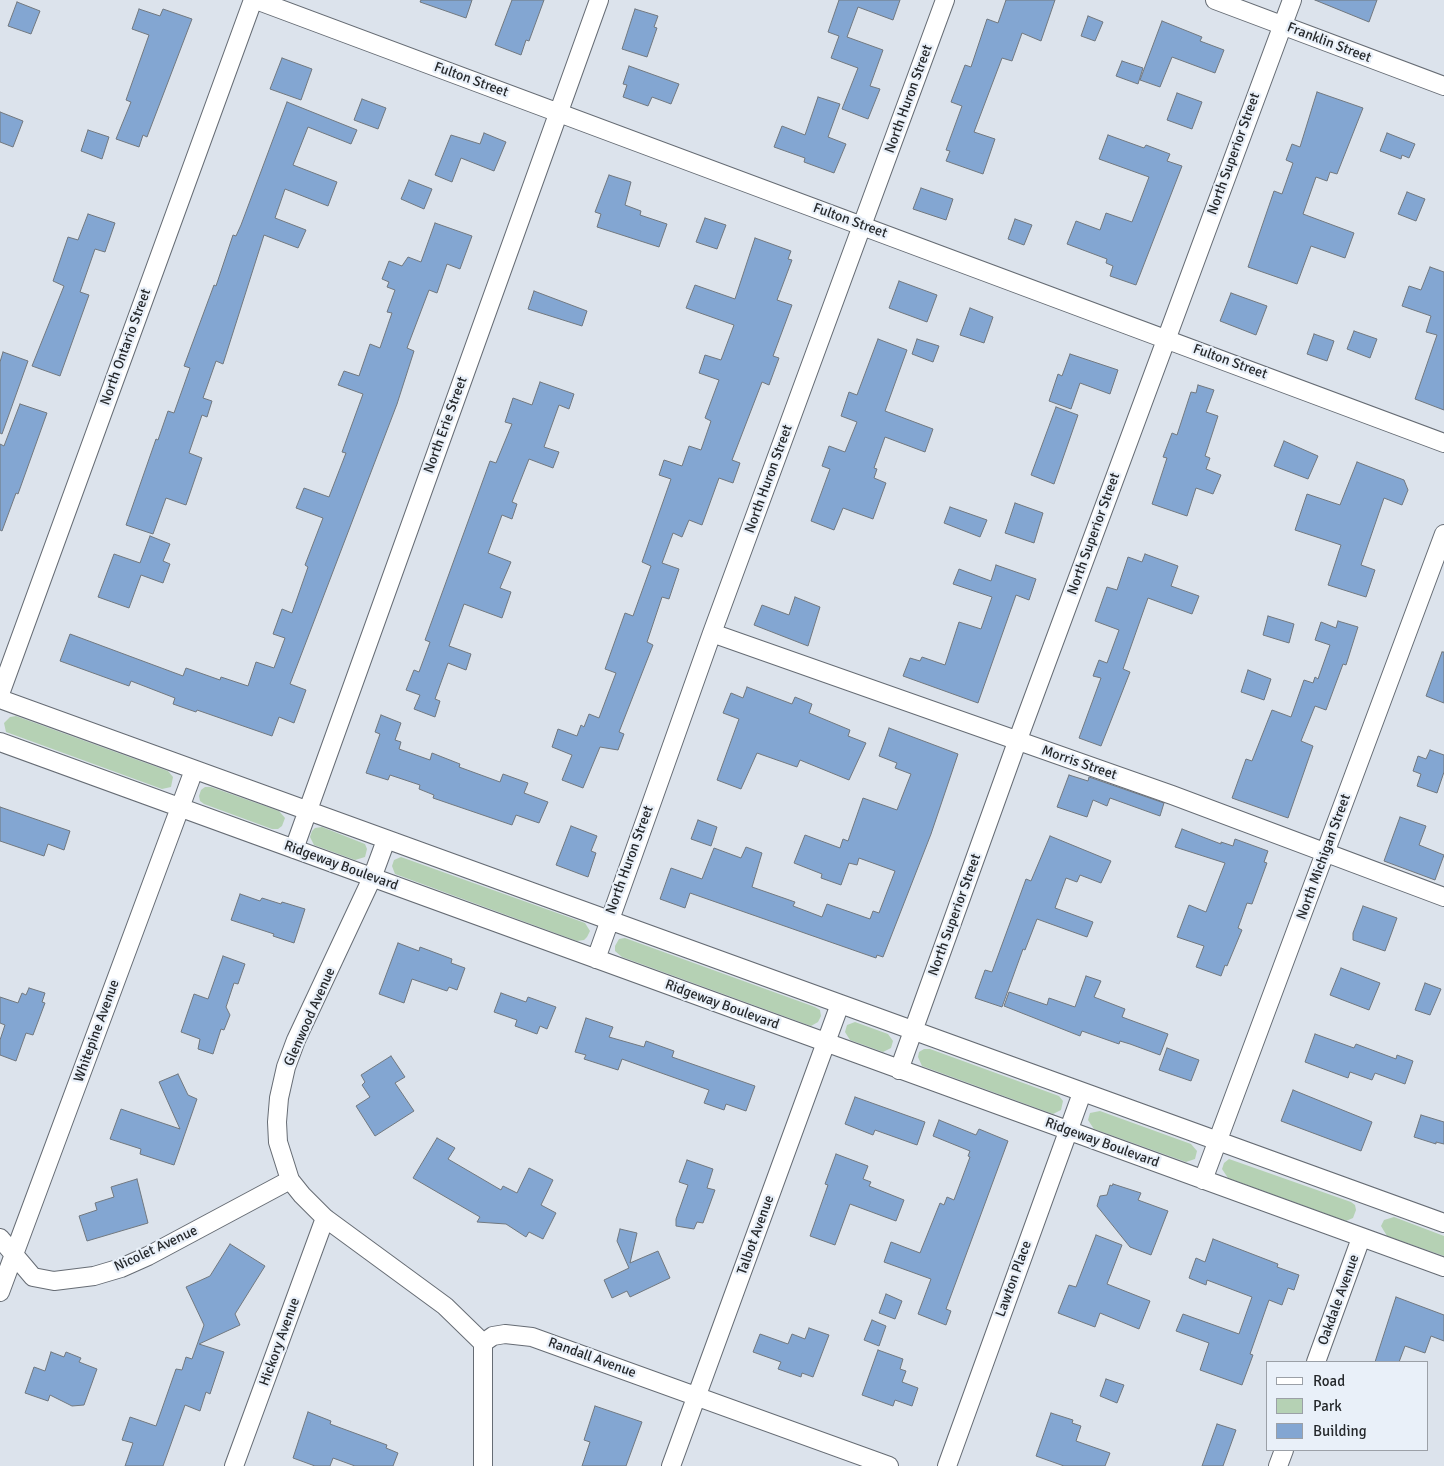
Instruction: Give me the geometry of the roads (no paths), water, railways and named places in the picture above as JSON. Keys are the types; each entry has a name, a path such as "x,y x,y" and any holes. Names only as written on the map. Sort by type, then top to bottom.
{"street":[{"name":"Fulton Street","path":"255,0 1444,442"},
{"name":"North Ontario Street","path":"0,694 255,0"},
{"name":"North Erie Street","path":"294,850 599,0"},
{"name":"North Huron Street","path":"596,959 712,633 945,0"},
{"name":"Franklin Street","path":"1214,0 1444,86"},
{"name":"North Superior Street","path":"900,1070 1017,742 1292,0"},
{"name":"North Michigan Street","path":"1203,1180 1444,534"},
{"name":"Morris Street","path":"712,633 1172,796 1444,897"},
{"path":"0,699 1444,1223"},
{"name":"Ridgeway Boulevard","path":"0,742 179,809 1444,1267"},
{"name":"Whitepine Avenue","path":"0,1292 194,770"},
{"name":"Glenwood Avenue","path":"325,1218 290,1180 278,1142 277,1122 286,1067 296,1040 372,878 386,840"},
{"name":"Talbot Avenue","path":"672,1466 840,1004"},
{"name":"Lawton Place","path":"947,1466 1082,1093"},
{"name":"Nicolet Avenue","path":"0,1238 33,1276 41,1280 54,1282 94,1276 121,1268 148,1256 290,1180"},
{"path":"325,1218 445,1306 483,1343 483,1466"},
{"name":"Hickory Avenue","path":"234,1466 325,1218"},
{"name":"Oakdale Avenue","path":"1316,1361 1361,1238"},
{"name":"Randall Avenue","path":"483,1343 493,1336 505,1334 532,1337 888,1466"},
{"path":"1278,1466 1284,1451"}]}
